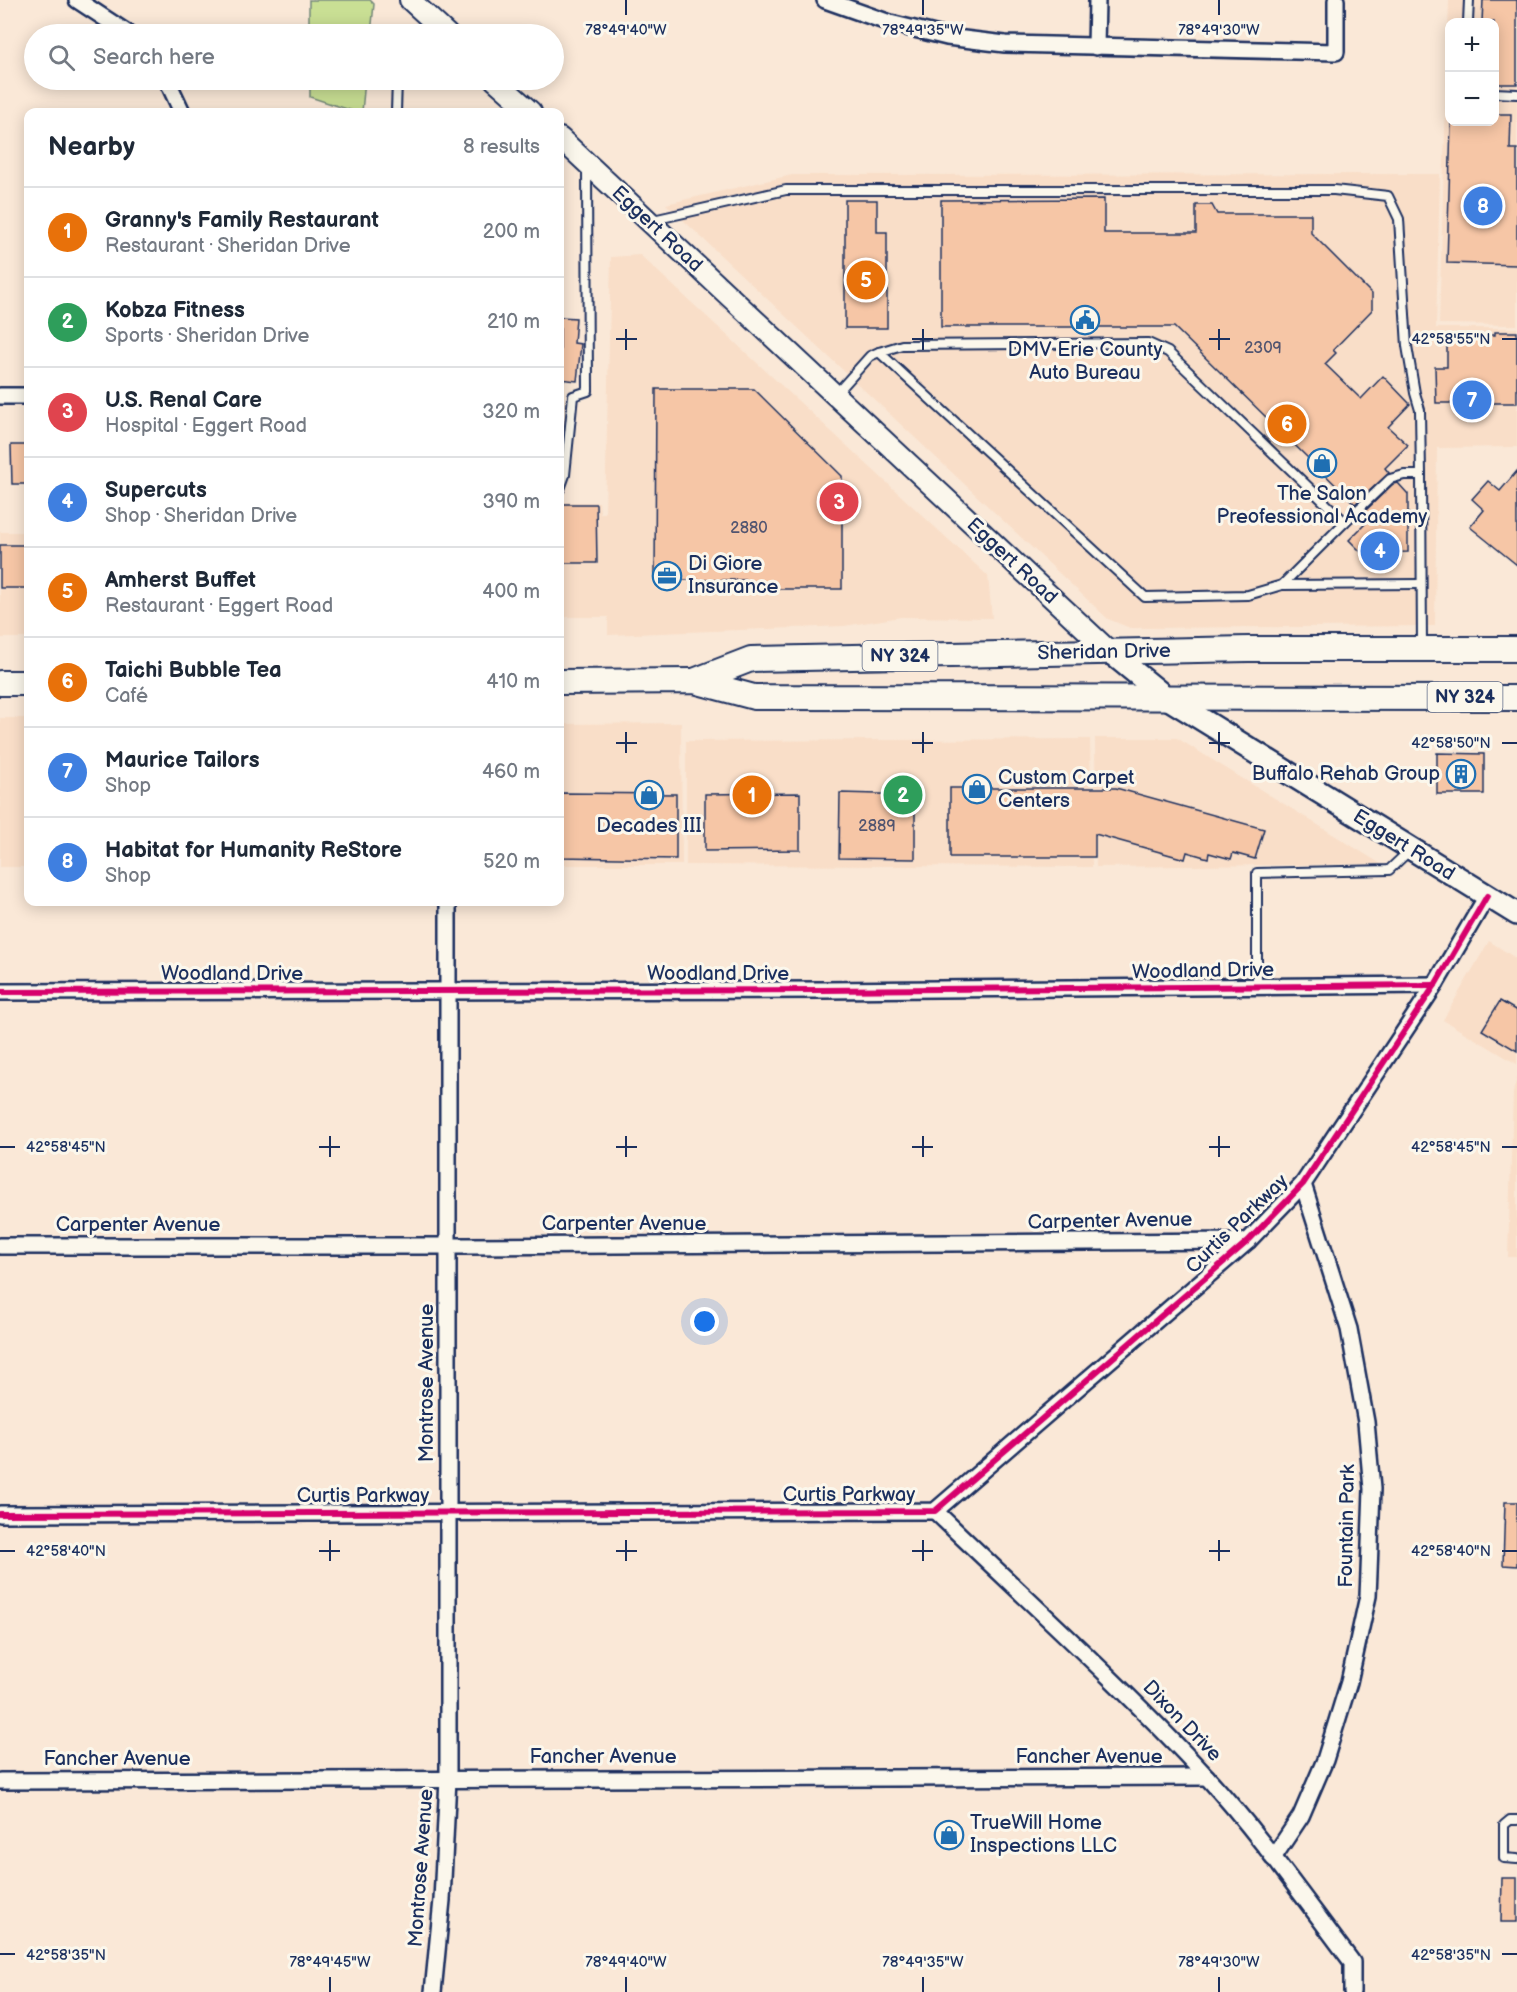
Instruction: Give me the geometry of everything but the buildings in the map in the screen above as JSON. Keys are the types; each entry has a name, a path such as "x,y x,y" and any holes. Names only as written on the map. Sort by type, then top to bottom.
{"main road":[{"name":"Sheridan Drive","path":"694,681 751,659 1248,649 1517,649"},
{"name":"Eggert Road","path":"1110,652 1164,696 1517,914"},
{"name":"Sheridan Drive","path":"564,682 694,681 754,697 1517,698"},
{"path":"0,683 24,683"}],"street":[{"path":"76,0 113,24"},
{"path":"410,0 436,24"},
{"path":"825,0 890,23 947,37 1026,45 1336,52 1336,0"},
{"path":"1096,47 1097,0"},
{"path":"172,90 180,108"},
{"path":"506,90 526,108"},
{"name":"Eggert Road","path":"564,142 1110,652"},
{"path":"0,396 24,396"},
{"name":"Curtis Parkway","path":"0,1514 935,1511 1248,1241 1303,1184 1435,985 1487,896"},
{"name":"Montrose Avenue","path":"433,1992 442,1900 448,1779 448,906"},
{"name":"Woodland Drive","path":"0,992 823,990 1435,985"},
{"name":"Fountain Park","path":"1273,1858 1301,1816 1325,1760 1349,1683 1368,1596 1372,1489 1366,1422 1349,1329 1303,1184"},
{"name":"Carpenter Avenue","path":"0,1246 1248,1241"},
{"name":"Dixon Drive","path":"935,1511 1107,1675 1207,1777 1241,1816 1352,1962 1352,1992"},
{"name":"Fancher Avenue","path":"0,1780 1207,1777"}],"lane":[{"path":"1468,0 1468,18"},
{"path":"396,108 397,90"},
{"path":"1499,93 1517,94"},
{"path":"564,478 573,396 588,391 587,164"},
{"path":"648,221 786,190 1334,190 1389,196 1399,219 1407,346 1420,410 1422,648"},
{"path":"835,395 870,356 879,351 902,345 1148,343 1168,352 1344,522"},
{"path":"879,351 1145,597 1248,596 1282,585 1421,584"},
{"path":"1282,585 1390,479 1404,475 1421,475"},
{"path":"1257,987 1257,873 1389,870 1411,849"},
{"path":"1517,1820 1510,1820 1504,1825 1504,1858 1517,1859"}],"shaded area":[{"path":"1449,0 1517,0 1517,325 1439,324 1445,126 1499,126 1499,18 1448,18"},
{"path":"1440,174 1436,328 1517,328 1517,447 1437,448 1435,626 1130,628 1108,619 666,204 792,175"},
{"path":"640,255 988,576 992,618 901,617 844,626 608,635 608,617 564,617 564,502 599,502 600,513 605,513 611,257"},
{"path":"0,532 24,532 24,638 0,638"},
{"path":"0,718 24,718 24,867 0,867"},
{"path":"681,723 682,865 564,865 564,724"},
{"path":"1095,738 1177,738 1381,864 1096,867"},
{"path":"1090,739 1092,867 686,865 686,741"},
{"path":"1489,941 1517,959 1517,1064 1443,1020"},
{"path":"1517,1078 1517,1257 1508,1257 1513,1093"}],"green space":[{"path":"309,0 370,0 374,4 372,24 309,24"},
{"path":"310,90 364,90 362,108 344,108 310,97"}],"cycle path":[{"path":"0,1514 935,1511 1248,1241 1303,1184 1435,985 1487,896"},
{"path":"0,992 823,990 1435,985"}],"place":[{"name":"Habitat for Humanity ReStore","path":"1483,206"},
{"name":"Amherst Buffet","path":"866,280"},
{"name":"DMV Erie County Auto Bureau","path":"1085,320"},
{"name":"Maurice Tailors","path":"1472,400"},
{"name":"Taichi Bubble Tea","path":"1287,424"},
{"name":"The Salon Preofessional Academy","path":"1322,463"},
{"name":"U.S. Renal Care","path":"839,502"},
{"name":"Supercuts","path":"1380,551"},
{"name":"Di Giore Insurance","path":"667,576"},
{"name":"Buffalo Rehab Group","path":"1461,774"},
{"name":"Custom Carpet Centers","path":"977,789"},
{"name":"Decades III","path":"649,795"},
{"name":"Granny's Family Restaurant","path":"752,795"},
{"name":"Kobza Fitness","path":"903,795"},
{"name":"TrueWill Home Inspections LLC","path":"949,1835"}]}
